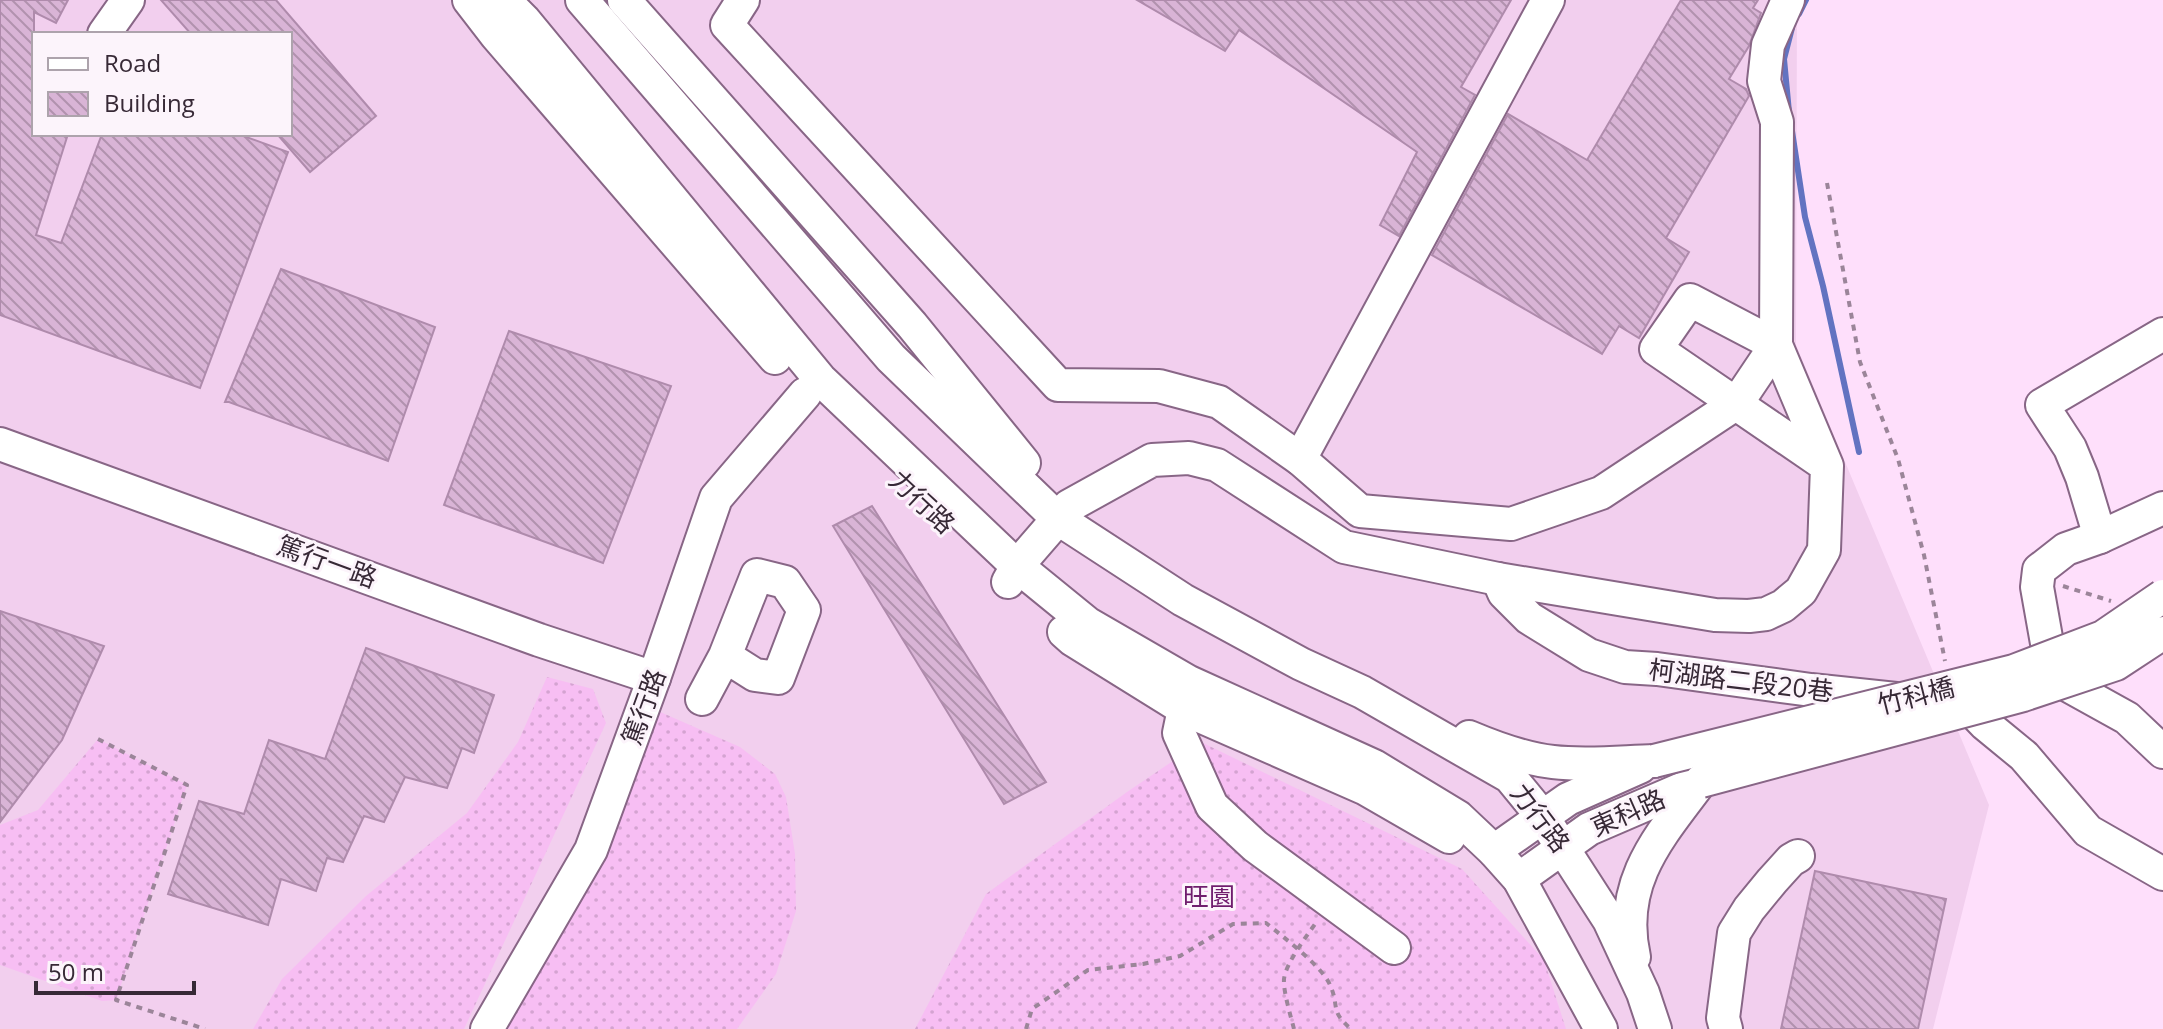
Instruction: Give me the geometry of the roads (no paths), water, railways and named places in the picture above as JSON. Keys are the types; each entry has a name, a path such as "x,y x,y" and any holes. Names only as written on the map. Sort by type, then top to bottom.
{"street":[{"path":"105,32 128,0"},
{"name":"力行路","path":"582,0 891,358 1094,543 1183,600 1301,664 1362,692 1510,777 1564,847 1609,920 1643,993 1655,1029"},
{"name":"力行路","path":"624,0 912,325 1063,512"},
{"path":"743,0 727,25 1058,385 1159,386 1219,402 1300,459 1360,511 1511,524 1601,493 1737,403 1776,345"},
{"path":"1300,459 1548,0"},
{"path":"1012,574 1063,512 1152,460 1189,458 1217,465 1344,547 1498,579 1715,615 1766,614 1783,606 1801,591 1824,550 1827,466 1776,345 1777,122 1764,81 1768,45 1788,0"},
{"name":"力行路","path":"484,2 496,35 805,394 1012,574 1087,623 1189,682 1374,766 1458,817 1519,879 1601,1029"},
{"name":"力行路","path":"484,2 524,20 820,379 1073,640 1184,709 1364,788 1457,841 1494,851"},
{"path":"1776,345 1690,300 1656,349 1827,466"},
{"path":"2100,537 2070,448 2042,405 2163,334"},
{"name":"篤行路","path":"487,1029 591,850 716,498 805,394"},
{"name":"篤行一路","path":"0,444 539,640 654,678"},
{"path":"2163,508 2066,549 2039,570 2037,587 2053,677 2127,718 2163,752"},
{"name":"柯湖路二段20巷","path":"1498,579 1504,593 1529,618 1589,655 1625,667 1923,703 1956,700 2053,677"},
{"name":"竹科橋","path":"1654,761 2014,671 2103,637 2163,596"},
{"name":"竹科橋","path":"1701,781 2023,695 2116,664 2163,633"},
{"path":"702,699 725,656"},
{"path":"1362,692 1492,747 1551,762 1654,761"},
{"path":"1956,700 2024,756 2088,831 2163,874"},
{"path":"1184,709 1179,733 1212,806 1255,846 1394,948"},
{"name":"東科路","path":"1494,851 1568,799 1654,761"},
{"path":"1643,993 1632,947 1631,913 1636,879 1657,840 1701,781"},
{"name":"東科路","path":"1519,879 1589,829 1701,781"},
{"path":"1726,1029 1723,1018 1734,933 1772,881 1798,856"}],"waterway":[{"path":"1799,14 1806,0"},
{"path":"1789,112 1784,59 1792,28"},
{"path":"1792,131 1805,217 1859,452"}],"park label":[{"name":"旺園","path":"1209,897"}]}
